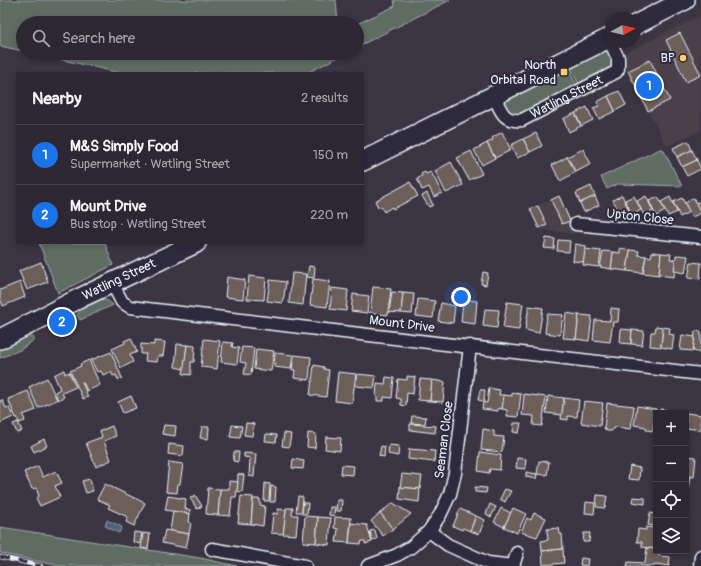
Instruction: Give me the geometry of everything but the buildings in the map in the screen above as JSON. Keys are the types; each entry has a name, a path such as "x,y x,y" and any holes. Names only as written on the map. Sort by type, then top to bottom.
{"main road":[{"path":"641,22 685,0"},
{"name":"Watling Street","path":"364,161 605,40"},
{"name":"Watling Street","path":"0,339 80,298 194,244"}],"street":[{"name":"Watling Street","path":"494,96 507,118 513,121 522,120 616,72 618,69 618,58 614,48"},
{"name":"Upton Close","path":"576,224 701,237"},
{"name":"Mount Drive","path":"112,283 122,302 130,307 701,374"},
{"name":"Seaman Close","path":"368,566 397,556 411,547 429,531 440,515 450,494 455,473 470,346"},
{"path":"429,531 448,545 488,563 513,566 517,553"},
{"path":"212,549 305,566"},
{"path":"700,566 701,556"}],"shaded area":[{"path":"701,15 701,130 667,146 619,56 635,48 641,48 641,45"},
{"path":"560,195 575,230 574,234 538,229 530,209"}],"green space":[{"path":"0,0 336,0 337,16 16,16 16,49 0,46"},
{"path":"394,0 450,0 364,43 364,21 395,6"},
{"path":"604,50 609,53 612,58 611,68 579,85 569,65"},
{"path":"63,60 332,60 309,72 116,72"},
{"path":"567,66 577,86 522,115 510,115 503,104 505,98"},
{"path":"660,149 663,149 682,186 618,184 607,189 601,177"},
{"path":"39,244 105,244 113,265 58,293"},
{"path":"102,299 113,305 80,320 77,315 81,310"},
{"path":"72,317 75,324 64,329 58,325"},
{"path":"29,330 34,340 20,350 0,358 0,344"},
{"path":"0,527 200,558 237,566 59,566 0,553"}],"water":[{"path":"107,520 122,527 119,533 105,526"}],"railway":[{"path":"0,557 41,566"}],"place":[{"name":"BP","path":"683,58"},
{"name":"North Orbital Road","path":"564,72"},
{"name":"M&S Simply Food","path":"649,86"},
{"name":"Mount Drive","path":"62,322"}]}
